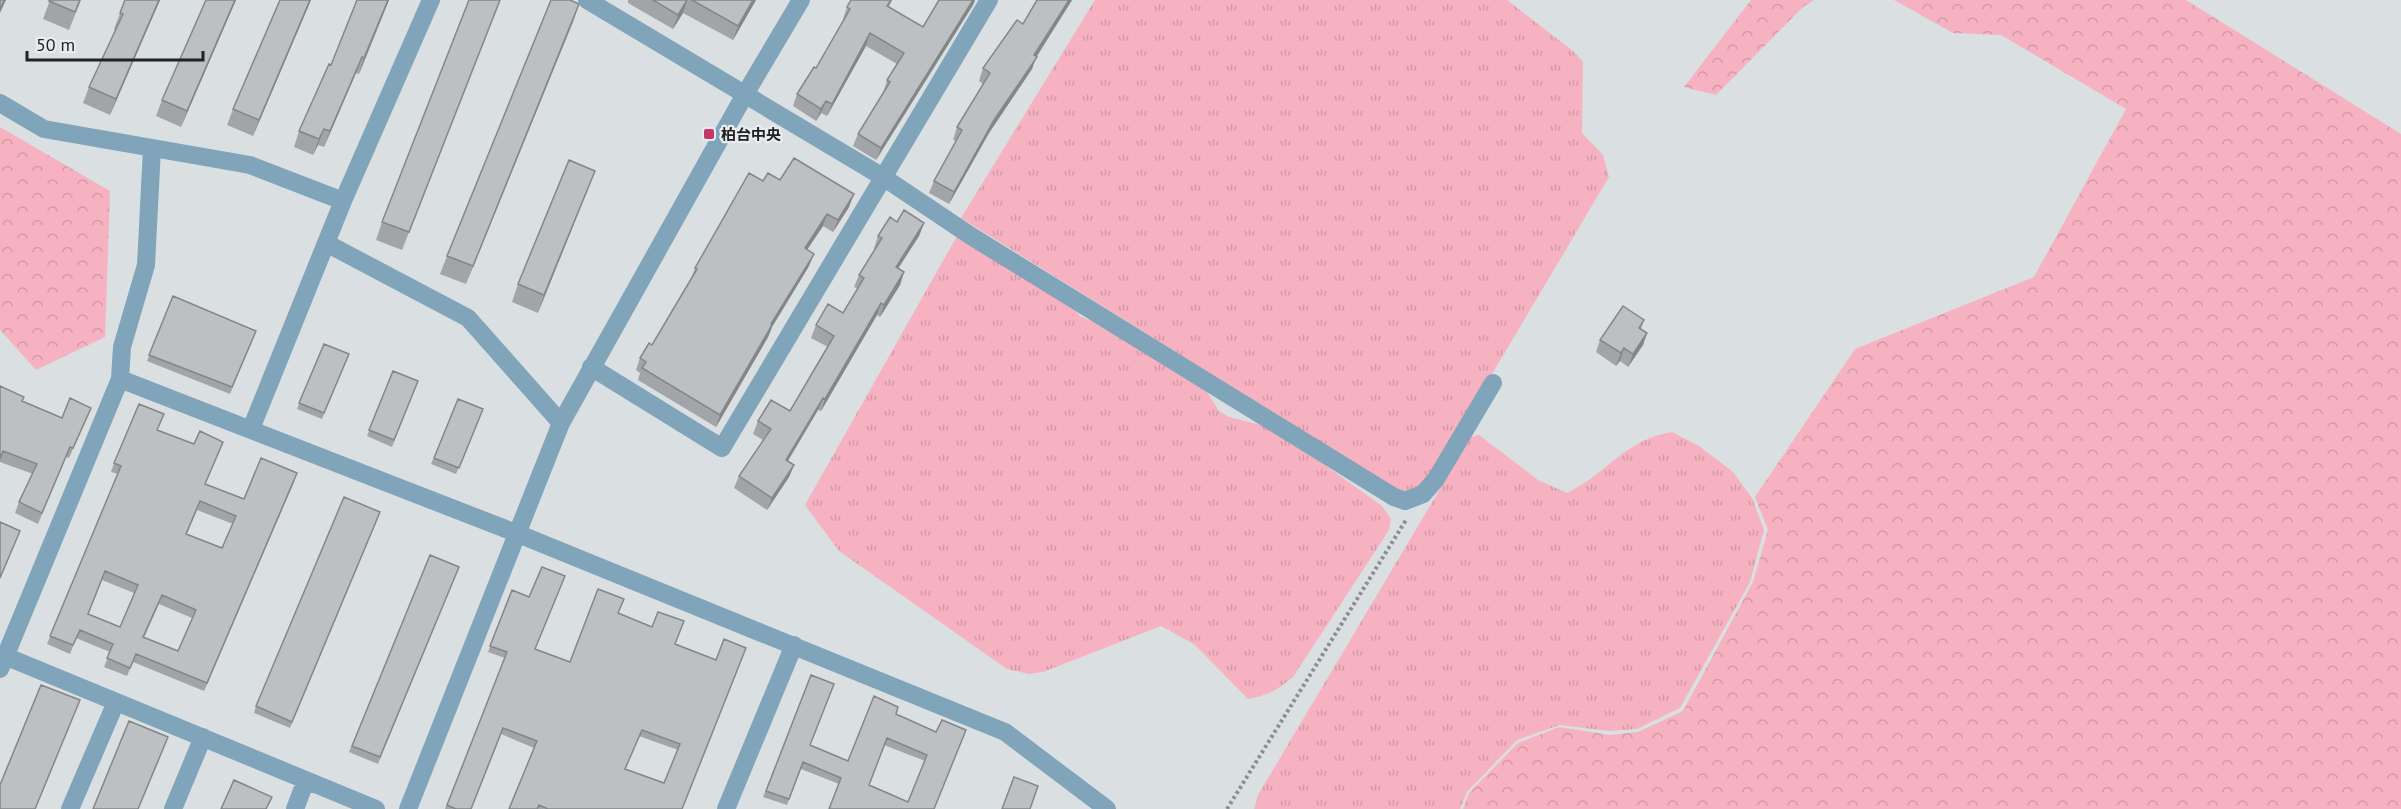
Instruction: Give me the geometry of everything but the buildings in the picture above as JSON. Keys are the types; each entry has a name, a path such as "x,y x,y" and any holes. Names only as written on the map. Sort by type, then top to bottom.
{"street":[{"path":"251,429 343,201 431,0"},
{"path":"587,0 609,6 744,96 882,177 971,236 1394,497 1405,501 1423,494 1436,479 1493,383"},
{"path":"408,809 561,423 744,96 801,0"},
{"path":"591,368 722,448 989,0"},
{"path":"0,103 44,129 250,165 343,201"},
{"path":"152,148 146,265 122,347 120,379 2,660 116,702 376,809"},
{"path":"326,243 468,318 561,423"},
{"path":"120,379 516,533 1005,732 1107,809"},
{"path":"726,809 794,645"},
{"path":"70,809 116,702"},
{"path":"173,809 203,738"},
{"path":"294,809 306,780"}],"path":[{"path":"1227,809 1423,494"}],"green space":[{"path":"1095,0 1507,0 1573,51 1583,62 1582,133 1603,155 1609,177 1432,475 1422,486 1414,490 1399,491 961,218"},
{"path":"1751,0 1814,0 1803,7 1716,95 1684,87"},
{"path":"1894,0 2186,0 2401,134 2401,809 1463,809 1469,793 1518,743 1559,727 1610,735 1638,732 1683,711 1753,582 1768,530 1755,497 1855,349 2034,277 2126,109 2001,35 1953,33"},
{"path":"0,127 110,191 105,337 36,370 0,330"},
{"path":"957,236 1069,304 1081,317 1111,328 1202,384 1219,411 1229,417 1273,428 1382,506 1391,519 1389,530 1293,677 1283,685 1267,694 1248,699 1194,644 1161,626 1043,672 1029,674 1007,669 839,551 805,505"},
{"path":"1672,432 1699,446 1733,472 1752,498 1764,530 1750,582 1680,708 1637,729 1609,731 1560,725 1517,740 1467,792 1460,809 1254,809 1258,795 1471,437 1479,435 1538,480 1567,493 1641,442"}],"place":[{"name":"柏台中央","path":"709,134"}]}
